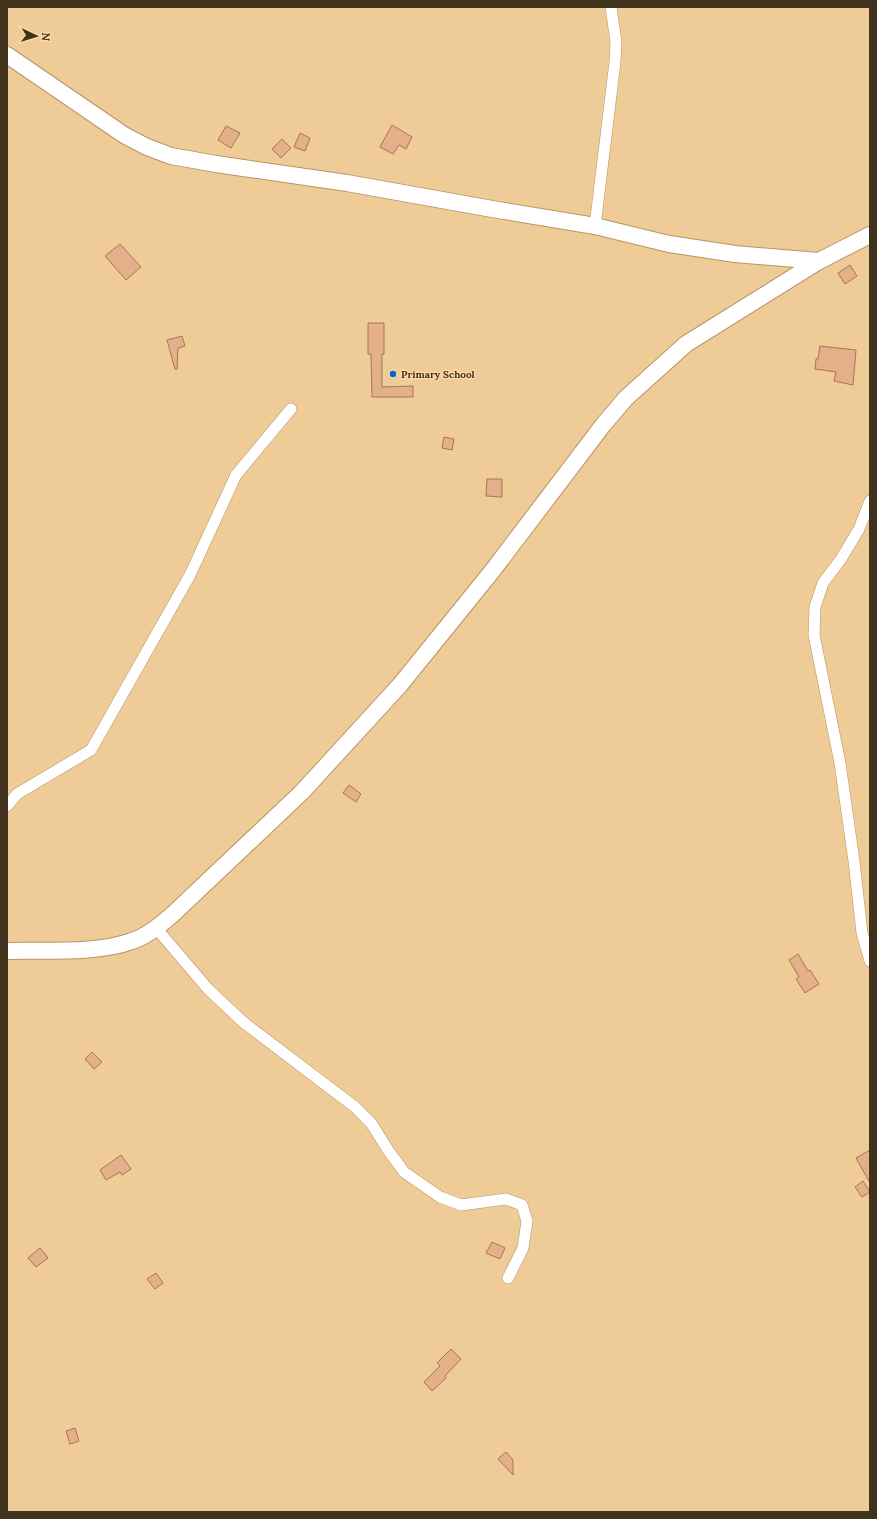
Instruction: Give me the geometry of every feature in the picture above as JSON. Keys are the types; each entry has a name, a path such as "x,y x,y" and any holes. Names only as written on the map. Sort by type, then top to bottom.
{"main road":[{"path":"7,55 124,135 147,147 171,156 347,183 595,226 669,244 735,254 819,260"},
{"path":"7,951 110,948 134,941 156,928 173,914 302,792 400,685 493,570 603,425 626,398 686,344 819,260 868,239"}],"street":[{"path":"595,226 615,62 616,42 611,7"},
{"path":"7,806 17,794 91,750 190,575 236,475 291,409"},
{"path":"870,501 858,529 841,559 823,583 815,607 814,635 840,763 854,861 862,933 870,961"},
{"path":"156,928 208,990 242,1022 355,1107 371,1123 404,1172 440,1197 461,1205 506,1200 522,1205 527,1221 523,1248 508,1278"}],"building":[{"path":"392,125 412,137 406,149 399,145 393,154 380,147"},
{"path":"226,126 240,133 231,148 218,140"},
{"path":"300,133 310,138 305,151 294,147"},
{"path":"282,139 291,148 281,158 272,149"},
{"path":"120,244 141,267 126,280 105,256"},
{"path":"850,265 857,276 845,284 838,273"},
{"path":"368,323 384,323 382,387 413,386 413,397 372,397 371,354 368,354"},
{"path":"182,336 185,346 178,348 177,369 175,369 167,340"},
{"path":"820,346 856,350 853,385 834,381 836,372 815,369"},
{"path":"444,437 454,439 452,450 442,448"},
{"path":"487,479 502,479 502,497 486,496"},
{"path":"349,785 361,794 356,802 343,793"},
{"path":"798,954 808,971 810,970 819,984 805,993 796,979 799,977 789,960"},
{"path":"92,1052 102,1062 94,1069 85,1059"},
{"path":"870,1150 870,1183 856,1158"},
{"path":"121,1155 131,1169 122,1175 120,1172 106,1180 100,1170"},
{"path":"863,1181 870,1192 862,1197 855,1187"},
{"path":"492,1242 505,1248 500,1259 486,1253"},
{"path":"40,1248 48,1258 36,1267 28,1258"},
{"path":"156,1273 163,1283 155,1289 147,1279"},
{"path":"451,1349 461,1359 445,1376 446,1378 432,1391 424,1382 440,1366 437,1363"},
{"path":"75,1428 79,1441 70,1444 66,1431"},
{"path":"506,1452 513,1460 513,1475 498,1459"}],"place":[{"name":"Primary School","path":"393,374"}]}
